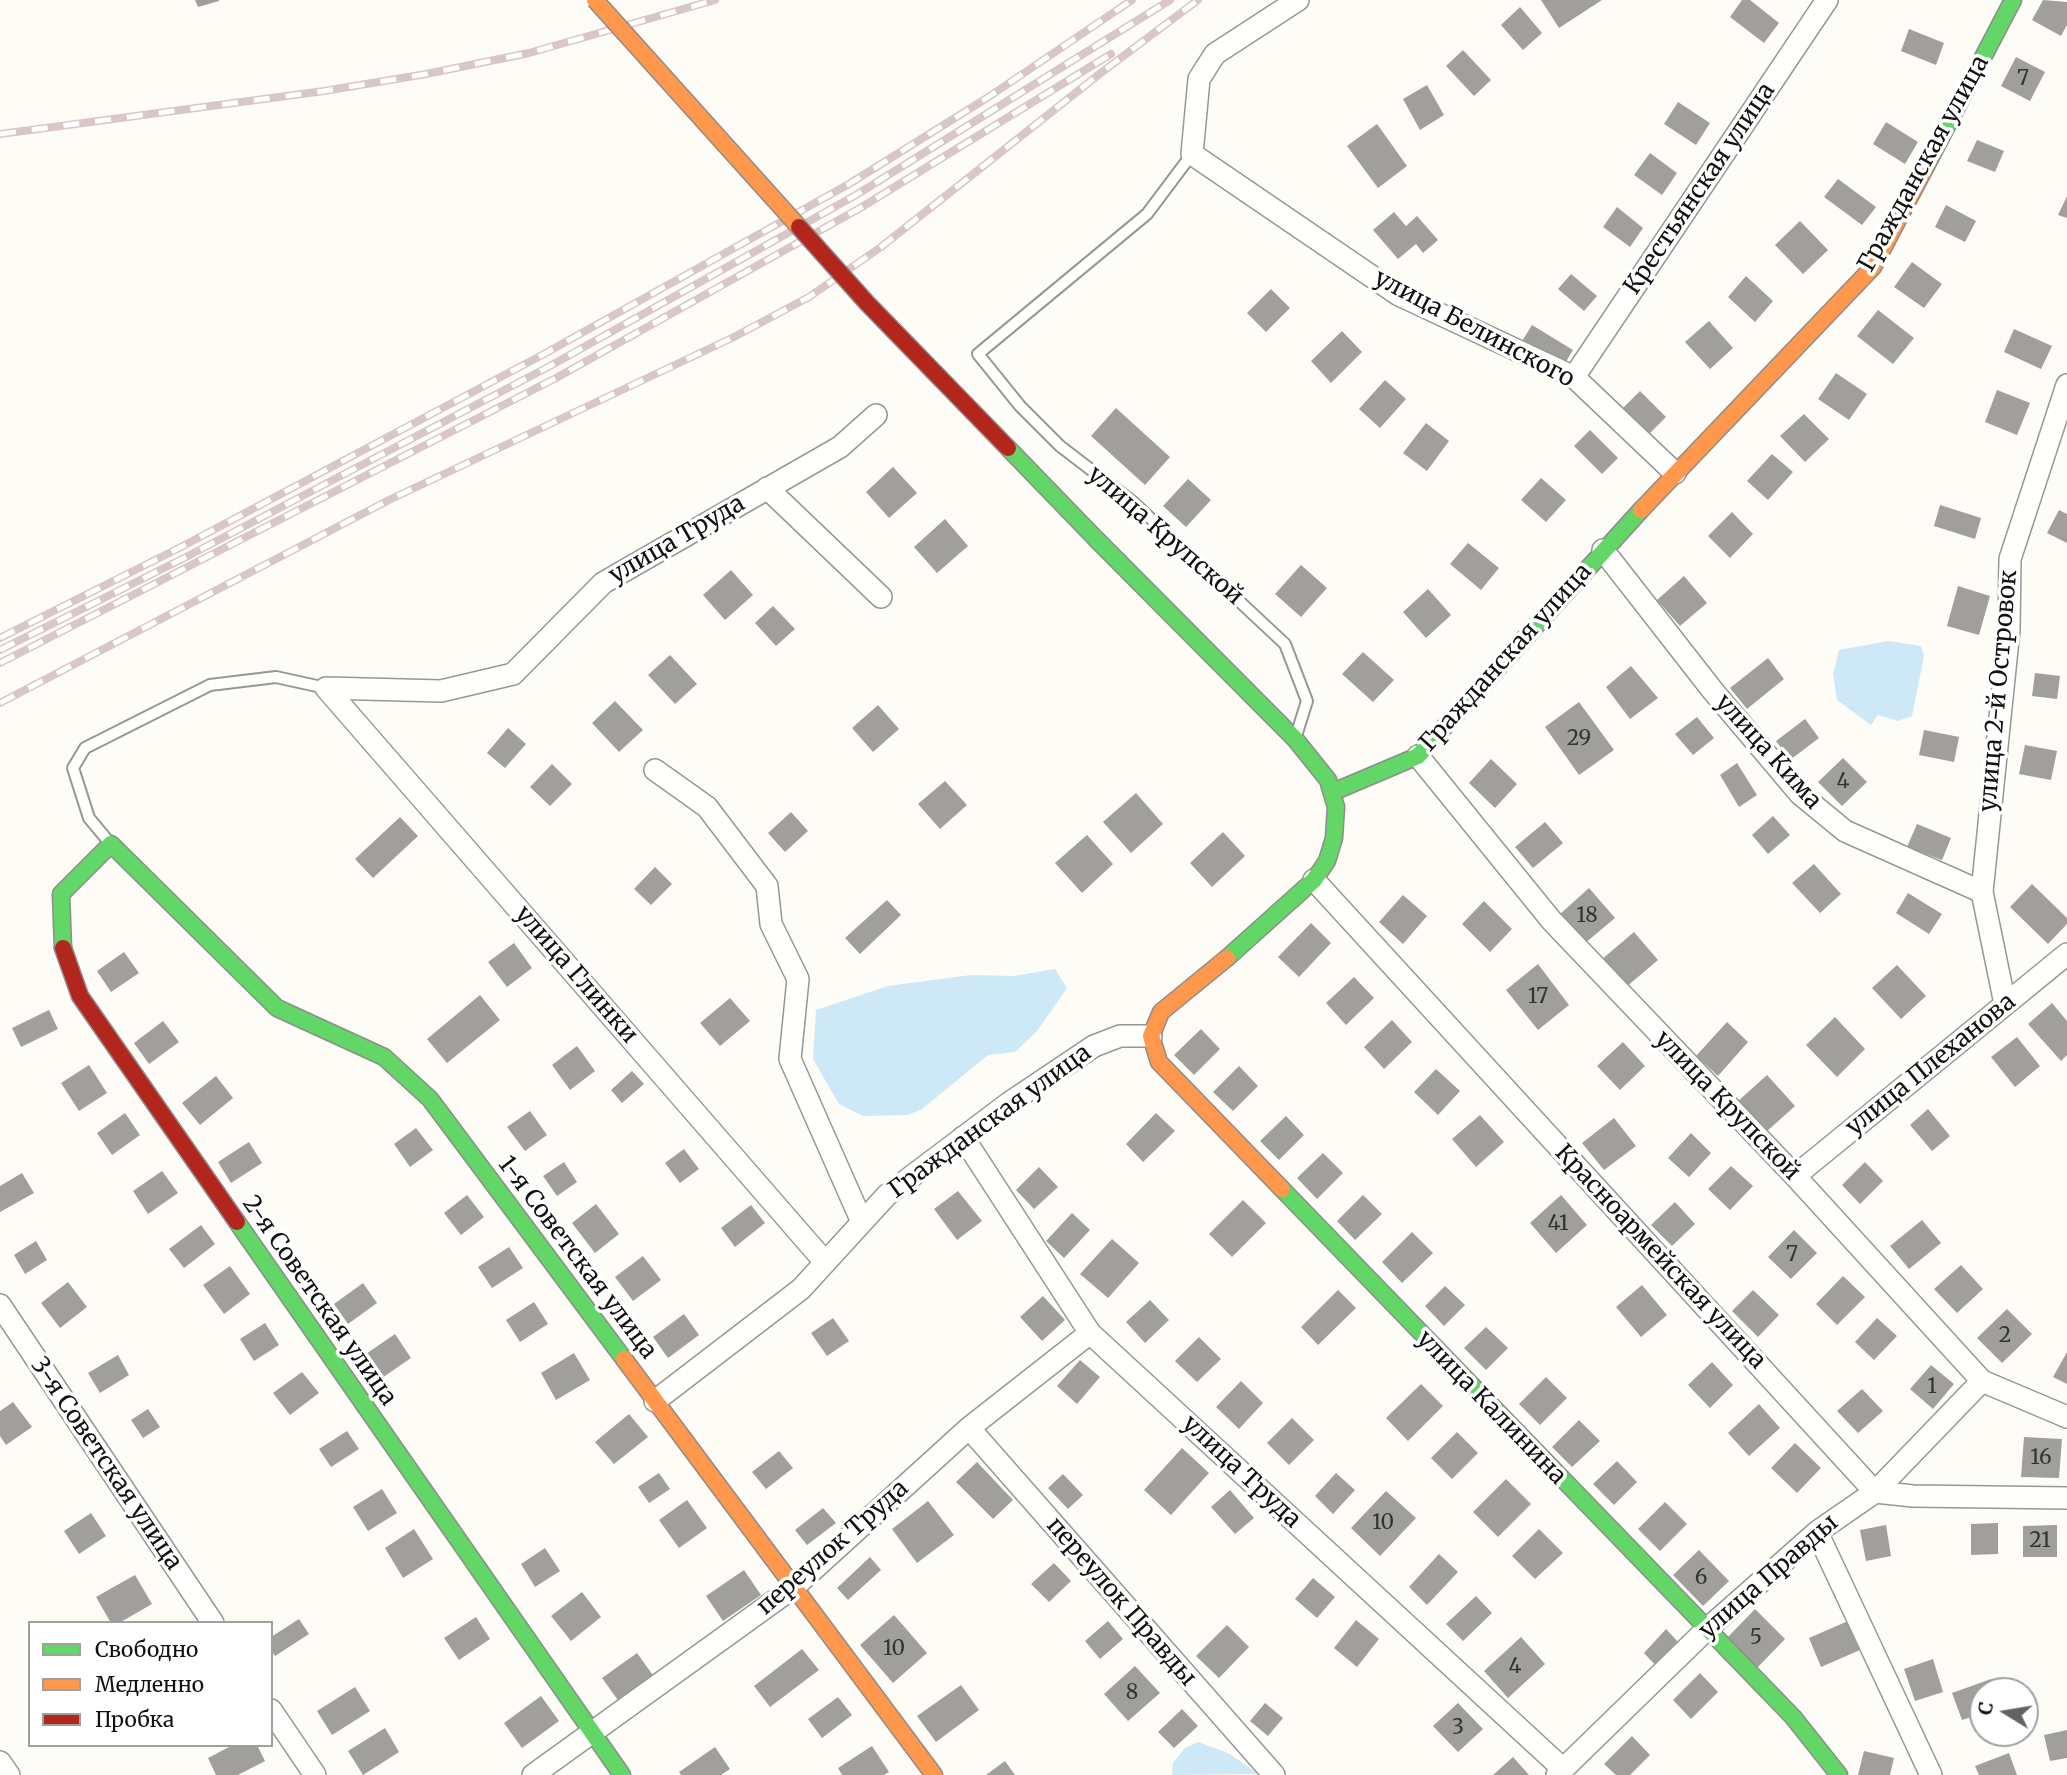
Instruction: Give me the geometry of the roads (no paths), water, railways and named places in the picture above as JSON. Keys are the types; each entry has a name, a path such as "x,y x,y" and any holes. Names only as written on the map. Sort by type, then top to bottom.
{"street":[{"path":"594,0 867,303 1295,739 1319,767 1333,792 1337,822 1334,838 1327,861 1314,880 1214,970 1161,1012 1153,1023 1151,1036"},
{"path":"1192,154 1199,79 1215,54 1298,0"},
{"name":"Крестьянская улица","path":"1574,377 1827,0"},
{"name":"Гражданская улица","path":"1333,792 1418,757 1603,550 1873,267 2012,0"},
{"name":"улица Белинского","path":"1192,154 1399,295 1574,377 1675,473"},
{"name":"улица 2-й Островок","path":"2005,1004 1982,892 2009,630 2010,559 2067,385"},
{"name":"улица Труда","path":"326,688 441,691 513,674 603,583 840,447 876,415"},
{"path":"767,488 881,597"},
{"name":"улица Кима","path":"1603,550 1713,691 1800,794 1845,831 1982,892"},
{"name":"улица Глинки","path":"326,688 825,1262"},
{"name":"улица Крупской","path":"1418,757 1551,920 1795,1176 1982,1381 2067,1417"},
{"path":"655,769 707,807 767,886 771,925 798,979 790,1059 862,1222"},
{"name":"1-я Советская улица","path":"111,844 277,1008 384,1057 430,1099 934,1775"},
{"name":"2-я Советская улица","path":"111,844 61,894 63,949 80,996 622,1775"},
{"name":"Красноармейская улица","path":"1314,880 1875,1492"},
{"name":"улица Плеханова","path":"1795,1176 2067,954"},
{"name":"Гражданская улица","path":"654,1401 801,1289 887,1195 963,1137 1094,1046 1120,1036 1151,1036"},
{"name":"улица Калинина","path":"1151,1036 1159,1062 1184,1092 1793,1717 1839,1775"},
{"name":"улица Труда","path":"963,1137 1090,1332 1560,1772"},
{"name":"3-я Советская улица","path":"0,1306 212,1621"},
{"name":"переулок Труда","path":"533,1775 794,1587 969,1428 1090,1332"},
{"name":"улица Правды","path":"1560,1772 1706,1630 1816,1532 1875,1492 1982,1381"},
{"name":"переулок Правды","path":"969,1428 1274,1775"},
{"path":"1875,1492 1913,1496 2067,1498"},
{"path":"1816,1532 1931,1775"},
{"path":"273,1713 314,1775"},
{"path":"0,1762 9,1775"}],"lane":[{"name":"улица Крупской","path":"1192,154 1147,214 978,354 1020,406 1060,446 1133,502 1285,644 1307,701 1295,739"},
{"path":"111,844 89,818 73,768 85,748 211,685 276,677 326,688"}],"water":[{"path":"1888,641 1921,646 1924,656 1912,716 1898,721 1878,715 1871,725 1837,700 1833,674 1839,650"},
{"path":"1055,969 1067,988 1037,1031 1015,1052 988,1055 922,1109 908,1115 863,1116 839,1104 813,1059 816,1010 888,986 971,975 1014,976"},
{"path":"1198,1742 1230,1754 1258,1774 1172,1775 1173,1763 1185,1748"}],"railway":[{"path":"0,134 324,91 426,74 529,53 715,0"},
{"path":"0,638 183,546 544,354 849,184 987,98 1132,0"},
{"path":"0,650 188,556 550,366 856,195 1170,0"},
{"path":"0,703 389,500 734,337 809,297 881,247 1102,72 1198,0"},
{"path":"0,663 556,378 862,207 1111,54"}]}
